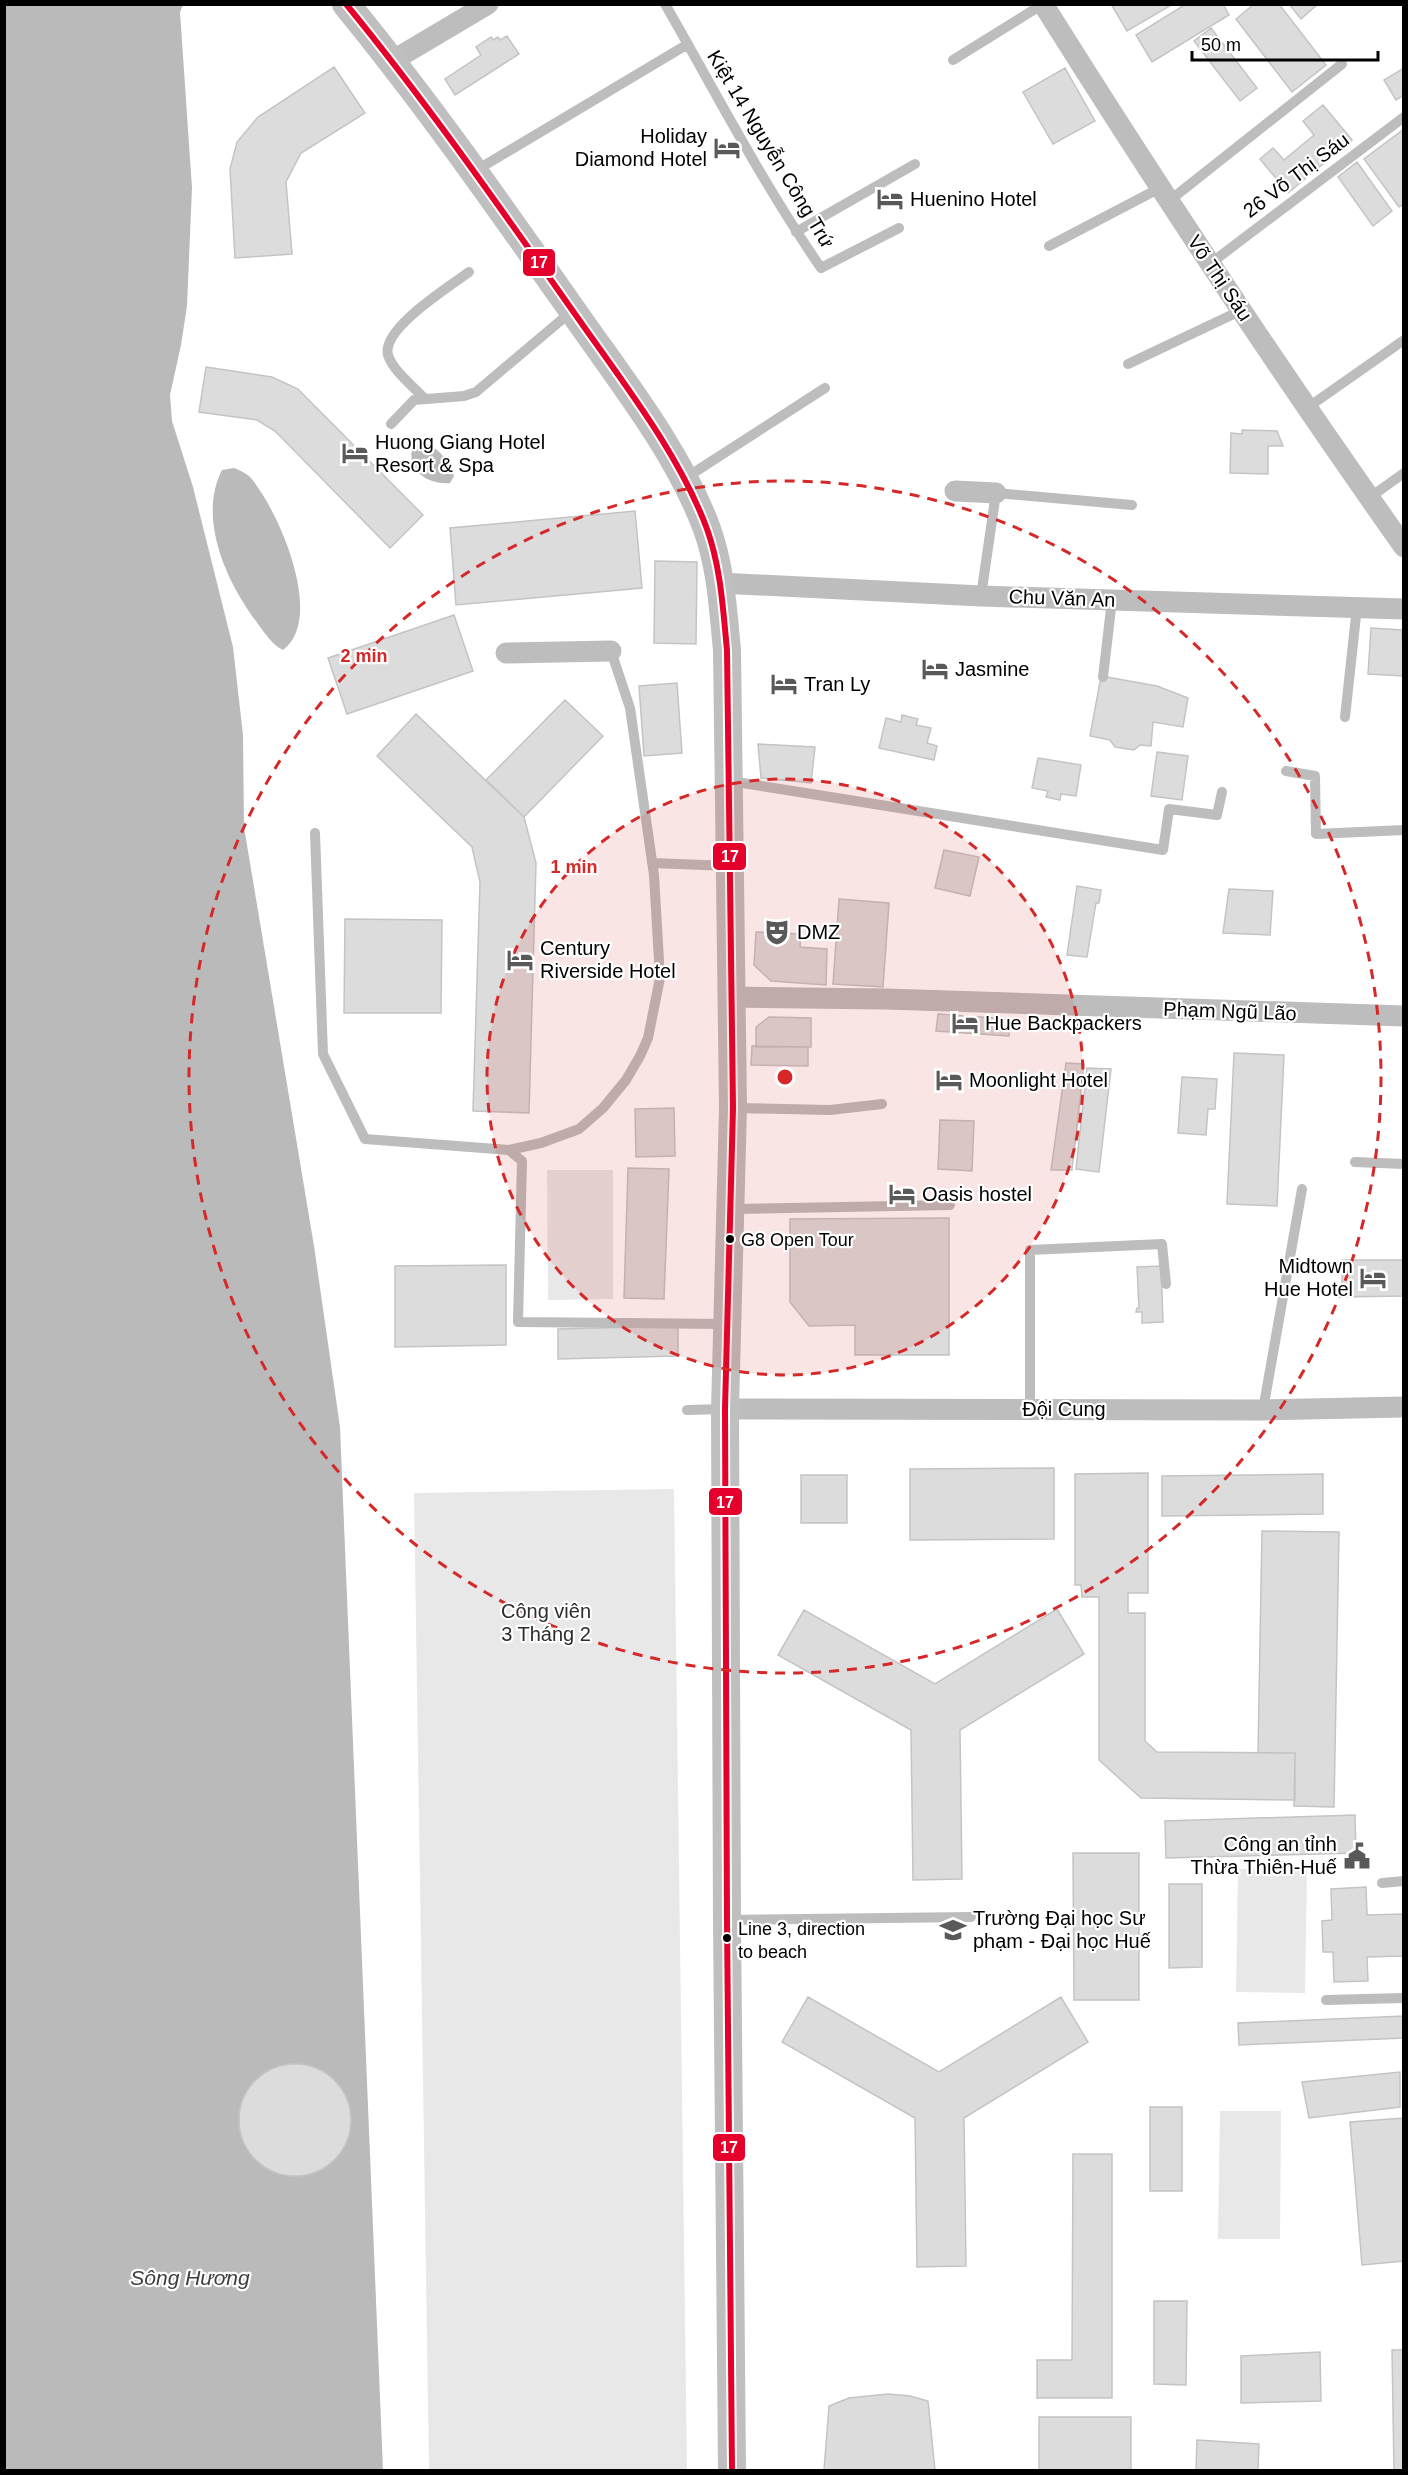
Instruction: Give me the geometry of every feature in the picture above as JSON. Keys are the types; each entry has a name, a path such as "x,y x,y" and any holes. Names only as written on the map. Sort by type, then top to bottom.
{"main road":[{"path":"346,4 475,171 651,424 684,479 707,530 720,583 727,650 733,1108 725,1410 726,1920 732,2470"}],"street":[{"path":"392,61 488,4"},
{"name":"Võ Thị Sáu","path":"1043,4 1165,195 1307,408 1404,548"},
{"path":"955,491 996,493"},
{"name":"Chu Văn An","path":"720,583 981,596 1404,609"},
{"path":"507,653 611,651"},
{"name":"Phạm Ngũ Lão","path":"732,997 886,999 1404,1016"},
{"name":"Đội Cung","path":"725,1410 1263,1410 1404,1407"}],"lane":[{"name":"Kiệt 14 Nguyễn Công Trứ","path":"665,4 728,117 796,232 821,268 899,228"},
{"path":"953,60 1043,4"},
{"path":"475,171 688,44"},
{"path":"1049,246 1165,195 1342,64"},
{"name":"26 Võ Thị Sáu","path":"1211,263 1404,117"},
{"path":"796,232 915,164"},
{"path":"424,398 389,358 389,340 398,327 469,272"},
{"path":"1128,364 1242,310"},
{"path":"391,424 411,402 424,398 472,395 573,311"},
{"path":"1307,408 1404,340"},
{"path":"684,479 825,388"},
{"path":"1369,498 1404,473"},
{"path":"981,596 996,493 1132,505"},
{"path":"1102,677 1112,600"},
{"path":"1345,717 1357,607"},
{"path":"315,833 323,1054 365,1139 509,1150 541,1143 579,1129 609,1101 626,1080 640,1056 648,1038 660,978 652,863 630,708 611,651"},
{"path":"1286,771 1315,776 1316,834 1404,830"},
{"path":"729,781 1163,850 1169,809 1217,815 1222,792"},
{"path":"652,863 729,866"},
{"path":"733,1108 830,1110 882,1104"},
{"path":"509,1150 522,1161 518,1322 727,1324"},
{"path":"1355,1162 1404,1164"},
{"path":"1263,1410 1302,1189"},
{"path":"732,1209 950,1205"},
{"path":"1030,1409 1030,1250 1162,1244 1166,1284"},
{"path":"687,1410 725,1410"},
{"path":"1382,1883 1404,1881"},
{"path":"726,1920 971,1917"},
{"path":"1326,2000 1404,1998"}],"green space":[{"path":"547,1170 613,1170 613,1299 548,1300"},
{"name":"Công viên 3 Tháng 2","path":"674,1489 687,2470 429,2470 414,1493"},
{"path":"1238,1869 1307,1869 1305,1993 1236,1992"},
{"path":"1220,2111 1281,2111 1280,2239 1218,2239"}],"water":[{"name":"Sông Hương","path":"5,4 183,5 180,12 192,188 187,306 170,395 172,421 193,487 233,647 243,735 244,827 314,1246 340,1427 383,2470 5,2470"},
{"path":"426,443 436,449 447,461 454,476 450,483 434,481 415,469 411,455 413,446"},
{"path":"234,468 250,477 261,492 284,537 293,564 299,590 300,614 295,635 283,650 269,638 247,608 226,570 219,550 214,529 215,489 222,470"}],"building":[{"path":"1111,4 1173,4 1127,31"},
{"path":"1186,4 1223,4 1229,15 1152,62 1136,35"},
{"path":"1254,4 1279,4 1326,65 1292,92 1236,19"},
{"path":"1289,4 1318,4 1301,19"},
{"path":"1211,28 1257,88 1240,101 1194,41"},
{"path":"507,36 519,54 455,95 445,79 481,55 476,47 491,37 493,40 498,37 500,40"},
{"path":"334,67 365,113 301,153 286,182 292,254 235,258 230,169 237,142 258,117"},
{"path":"1065,68 1095,121 1053,144 1023,92"},
{"path":"1404,68 1404,95 1396,100 1384,80"},
{"path":"1323,105 1352,140 1288,193 1260,159 1273,148 1284,160 1314,135 1303,121"},
{"path":"1404,129 1404,204 1399,207 1364,159"},
{"path":"1357,162 1392,211 1373,226 1338,177"},
{"path":"206,367 272,377 298,389 423,515 390,548 275,431 257,420 199,412"},
{"path":"1242,430 1277,431 1283,446 1268,446 1268,474 1230,473 1231,433 1242,434"},
{"path":"635,511 642,588 456,605 450,528"},
{"path":"655,561 697,562 696,644 654,643"},
{"path":"454,615 473,671 347,714 328,658"},
{"path":"1371,628 1402,630 1404,676 1368,674"},
{"path":"1101,676 1157,686 1188,698 1183,727 1153,722 1151,746 1140,745 1134,750 1115,747 1110,740 1090,736"},
{"path":"677,683 682,753 644,756 639,686"},
{"path":"565,700 603,736 524,817 486,780"},
{"path":"416,714 524,817 536,863 529,1113 473,1111 480,882 472,847 377,756"},
{"path":"902,715 918,719 916,725 931,728 927,743 937,746 934,760 879,748 886,718 901,722"},
{"path":"758,744 815,747 811,783 761,778"},
{"path":"1157,752 1188,756 1182,800 1151,796"},
{"path":"1038,758 1081,765 1076,796 1061,794 1060,800 1046,797 1048,791 1032,788"},
{"path":"944,850 979,857 970,896 935,888"},
{"path":"1077,886 1101,890 1099,903 1096,903 1087,957 1067,955"},
{"path":"1229,889 1273,891 1270,935 1223,933"},
{"path":"839,899 889,903 883,987 833,984"},
{"path":"345,919 442,920 441,1013 344,1013"},
{"path":"756,932 801,934 800,947 827,949 826,985 771,981 754,965"},
{"path":"938,1014 1010,1019 1009,1036 936,1031"},
{"path":"769,1017 811,1018 811,1047 756,1047 756,1027"},
{"path":"752,1046 808,1047 808,1066 751,1065"},
{"path":"1234,1053 1284,1055 1277,1206 1227,1204"},
{"path":"1066,1063 1084,1064 1072,1170 1051,1170"},
{"path":"1087,1068 1111,1069 1099,1172 1076,1169"},
{"path":"1182,1077 1217,1079 1215,1109 1208,1109 1206,1135 1178,1133"},
{"path":"674,1108 675,1156 636,1157 635,1109"},
{"path":"940,1120 974,1121 972,1171 938,1169"},
{"path":"628,1168 669,1169 664,1299 624,1298"},
{"path":"949,1218 949,1355 855,1355 855,1325 809,1326 790,1302 790,1219"},
{"name":"Midtown Hue Hotel","path":"1342,1260 1404,1260 1404,1296 1342,1297"},
{"path":"506,1265 506,1345 395,1347 395,1266"},
{"path":"1161,1266 1163,1322 1142,1323 1142,1312 1136,1312 1139,1308 1137,1267"},
{"path":"678,1326 678,1356 558,1359 558,1329"},
{"path":"1054,1468 1054,1539 910,1540 910,1469"},
{"path":"1148,1473 1148,1593 1128,1593 1128,1613 1145,1613 1145,1741 1157,1752 1295,1753 1295,1800 1141,1798 1099,1760 1099,1597 1082,1597 1081,1585 1075,1585 1075,1474"},
{"path":"1323,1474 1323,1514 1162,1516 1162,1476"},
{"path":"801,1475 847,1475 847,1523 801,1523"},
{"path":"1262,1531 1339,1532 1334,1807 1294,1806 1295,1753 1258,1753"},
{"path":"1057,1609 1084,1654 960,1730 962,1879 913,1880 911,1730 778,1655 804,1610 935,1684"},
{"path":"1355,1815 1356,1853 1166,1858 1165,1821"},
{"path":"1073,1853 1139,1853 1139,2000 1074,2000"},
{"path":"1169,1884 1202,1884 1202,1967 1169,1968"},
{"path":"1366,1887 1367,1915 1404,1914 1404,1956 1367,1957 1368,1981 1334,1982 1333,1952 1323,1952 1322,1921 1332,1920 1331,1889"},
{"path":"808,1997 939,2072 1061,1997 1088,2042 964,2118 966,2266 917,2267 915,2118 782,2042"},
{"path":"1404,2016 1404,2038 1239,2045 1238,2023"},
{"path":"295,2064 317,2068 335,2080 347,2098 351,2120 347,2142 335,2160 317,2172 295,2176 273,2172 255,2160 243,2142 239,2120 243,2098 255,2080 273,2068"},
{"path":"1400,2072 1400,2107 1309,2118 1302,2082"},
{"path":"1150,2107 1182,2107 1182,2191 1150,2191"},
{"path":"1404,2118 1404,2261 1362,2265 1350,2122"},
{"path":"1073,2154 1112,2154 1112,2398 1037,2398 1037,2360 1072,2360"},
{"path":"1154,2301 1187,2301 1186,2385 1154,2384"},
{"path":"1392,2350 1404,2350 1404,2470 1394,2470"},
{"path":"1320,2352 1321,2401 1241,2403 1241,2356"},
{"path":"888,2394 910,2396 928,2401 935,2470 824,2470 829,2406 849,2398"},
{"path":"1039,2417 1131,2417 1131,2470 1039,2470"},
{"path":"1197,2440 1259,2444 1258,2470 1196,2470"}],"transit line":[{"name":"17","path":"346,4 464,157 665,445 707,529 723,604 727,650 733,1108 725,1409 732,2470"}],"place":[{"name":"Holiday Diamond Hotel","path":"727,148"},
{"name":"Huenino Hotel","path":"890,199"},
{"name":"Huong Giang Hotel Resort & Spa","path":"355,453"},
{"name":"Jasmine","path":"935,669"},
{"name":"Tran Ly","path":"784,684"},
{"name":"DMZ","path":"777,932"},
{"name":"Century Riverside Hotel","path":"520,960"},
{"name":"Hue Backpackers","path":"965,1023"},
{"name":"Moonlight Hotel","path":"949,1080"},
{"name":"Oasis hostel","path":"902,1194"},
{"name":"G8 Open Tour","path":"730,1239"},
{"name":"Midtown Hue Hotel","path":"1373,1278"},
{"name":"Công an tỉnh Thừa Thiên-Huế","path":"1357,1856"},
{"name":"Trường Đại học Sư phạm - Đại học Huế","path":"953,1930"},
{"name":"Line 3, direction to beach","path":"727,1938"}]}
